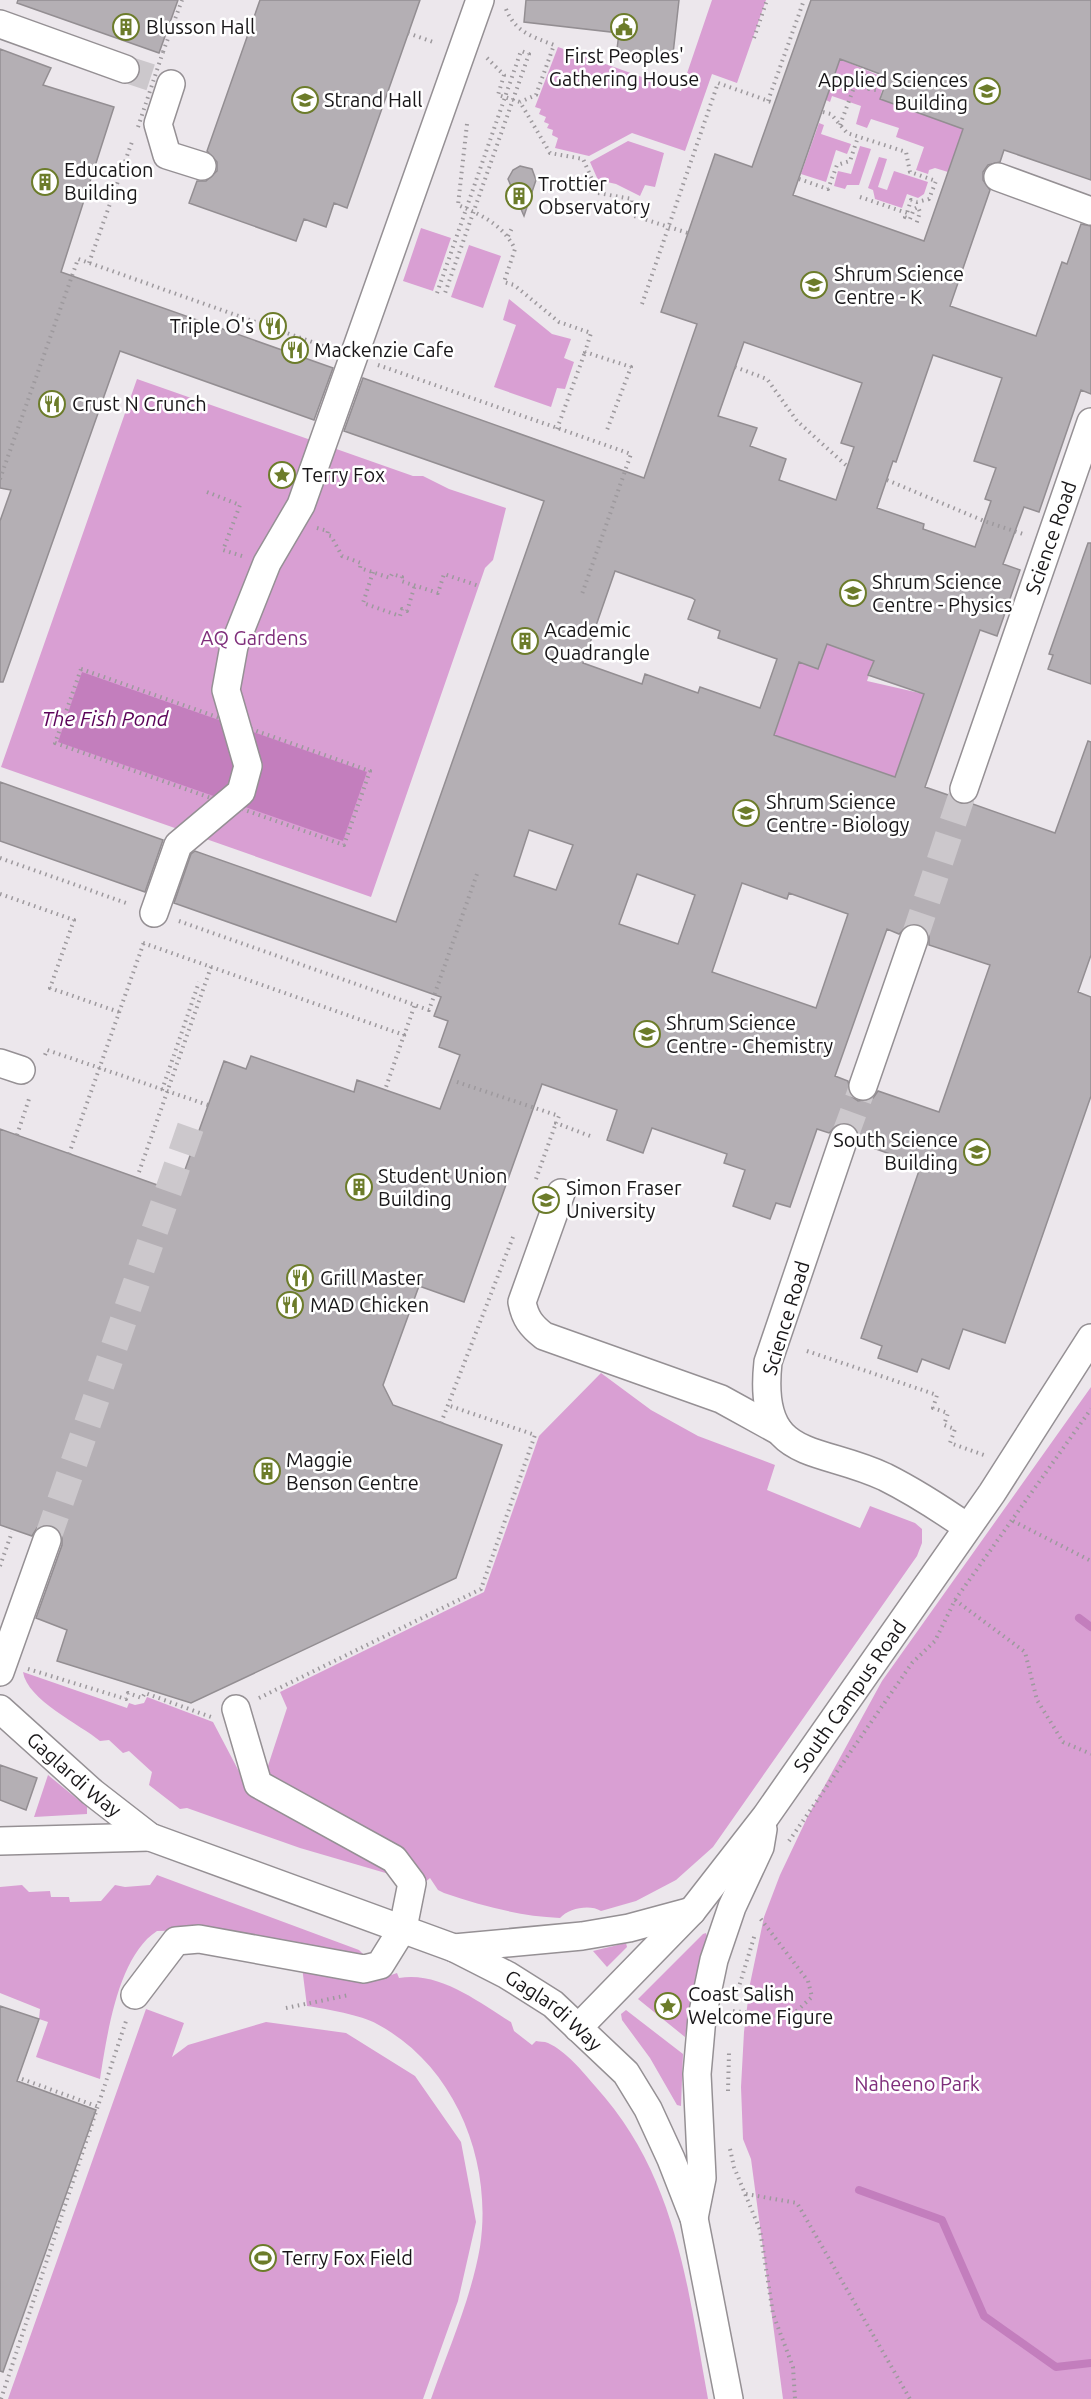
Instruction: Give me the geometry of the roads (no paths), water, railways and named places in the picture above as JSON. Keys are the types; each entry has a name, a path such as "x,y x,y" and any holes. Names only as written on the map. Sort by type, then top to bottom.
{"street":[{"path":"154,913 178,845 227,802 242,792 249,766 226,690 232,657 263,571 301,505 464,44 492,2"},
{"path":"0,24 124,69"},
{"path":"171,84 158,124 167,155 202,166"},
{"path":"998,177 1091,211"},
{"name":"Science Road","path":"964,789 1091,422"},
{"path":"863,1086 914,939"},
{"name":"Science Road","path":"778,1431 768,1412 765,1388 768,1362 844,1138"},
{"path":"561,1193 522,1302 524,1314 532,1327 544,1336 721,1399 778,1431 801,1448 883,1477 967,1527"},
{"name":"South Campus Road","path":"578,2028 692,1911 766,1816 967,1527 1091,1338"},
{"path":"12,1670 47,1540"},
{"name":"Gaglardi Way","path":"0,1709 92,1792 150,1837 454,1948 507,1975 544,1998 626,2073 643,2100 671,2159 694,2218 729,2399"},
{"path":"135,1995 177,1941 199,1939 364,1969 381,1965 403,1928 412,1883 394,1859 258,1784 236,1709"},
{"path":"694,2218 702,2178 697,2074 702,2018 714,1960 732,1908 760,1847 766,1816"},
{"name":"Gaglardi Way","path":"0,1841 150,1837"},
{"path":"454,1948 582,1936 629,1928 692,1911"}],"water":[{"name":"The Fish Pond","path":"82,672 367,772 343,841 58,742"}],"waterway":[{"path":"1079,1618 1091,1627"},
{"path":"859,2190 942,2220 984,2316 1056,2367 1091,2363"}],"tunnel":[{"path":"125,69 171,84"},
{"path":"914,939 964,789"},
{"path":"844,1138 863,1086"},
{"path":"47,1540 192,1123"}],"place":[{"name":"Blusson Hall","path":"126,27"},
{"name":"First Peoples' Gathering House","path":"624,27"},
{"name":"Applied Sciences Building","path":"987,91"},
{"name":"Strand Hall","path":"305,100"},
{"name":"Education Building","path":"45,182"},
{"name":"Trottier Observatory","path":"519,196"},
{"name":"Shrum Science Centre - K","path":"814,285"},
{"name":"Triple O's","path":"273,326"},
{"name":"Mackenzie Cafe","path":"295,350"},
{"name":"Crust N Crunch","path":"52,404"},
{"name":"Terry Fox","path":"282,475"},
{"name":"Shrum Science Centre - Physics","path":"853,593"},
{"name":"Academic Quadrangle","path":"525,641"},
{"name":"Shrum Science Centre - Biology","path":"746,813"},
{"name":"Shrum Science Centre - Chemistry","path":"647,1034"},
{"name":"South Science Building","path":"977,1152"},
{"name":"Student Union Building","path":"359,1187"},
{"name":"Simon Fraser University","path":"546,1200"},
{"name":"Grill Master","path":"300,1278"},
{"name":"MAD Chicken","path":"290,1305"},
{"name":"Maggie Benson Centre","path":"267,1471"},
{"name":"Coast Salish Welcome Figure","path":"668,2006"},
{"name":"Terry Fox Field","path":"263,2258"}],"park label":[{"name":"AQ Gardens","path":"254,638"},
{"name":"Naheeno Park","path":"917,2084"}]}
